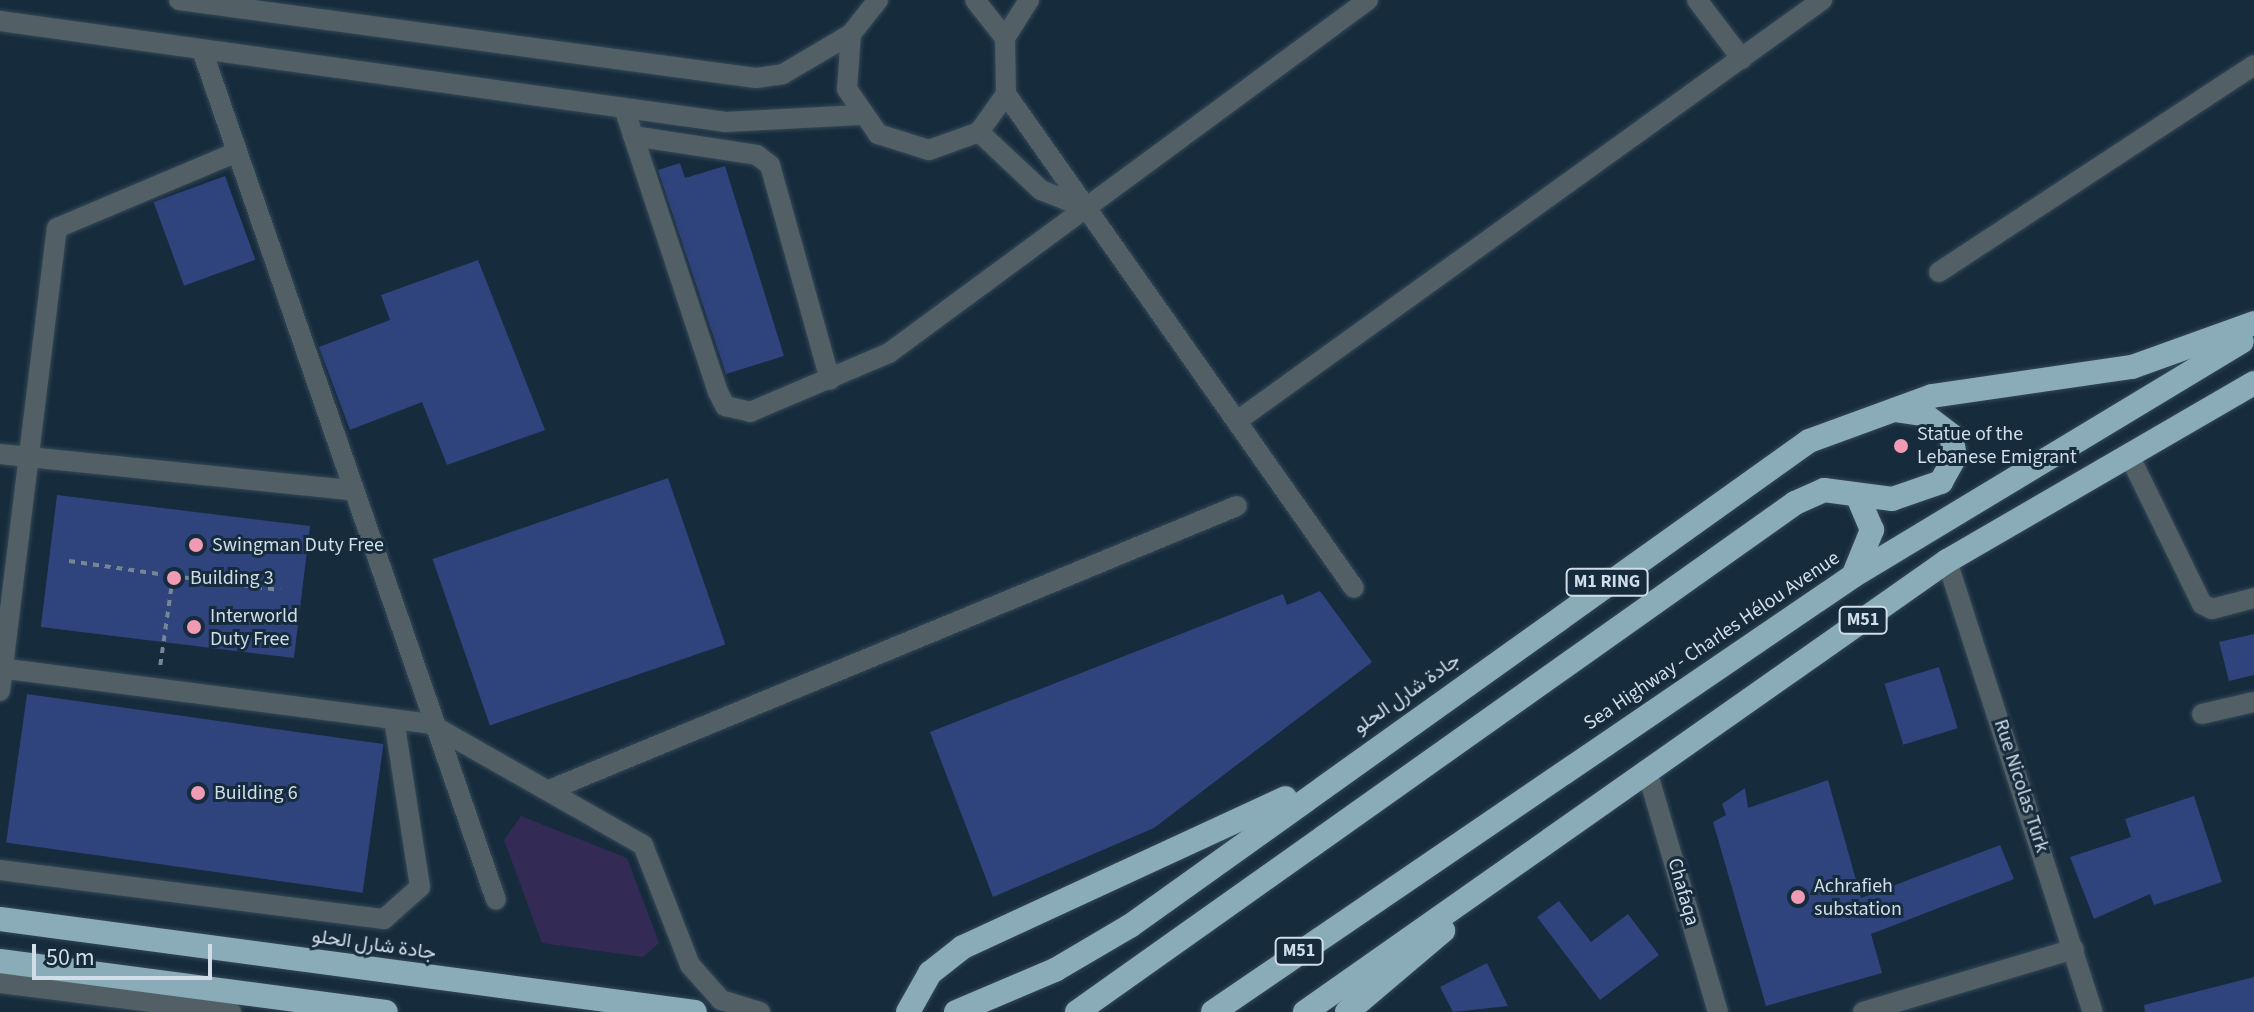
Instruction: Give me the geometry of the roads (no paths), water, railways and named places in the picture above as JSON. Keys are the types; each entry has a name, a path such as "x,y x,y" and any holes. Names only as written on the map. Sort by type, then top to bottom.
{"highway":[{"name":"M1 RING","path":"1883,410 1964,390 2132,367 2254,323"},
{"name":"Sea Highway - Charles Hélou Avenue","path":"1213,1012 1385,889 1853,576 2254,334"},
{"name":"M51","path":"1305,1012 1947,561 2254,383"},
{"path":"1077,1012 1795,503 1824,490 1859,500 1928,489 1950,472 1955,457 1942,424 1883,410"},
{"name":"جادة شارل الحلو","path":"956,1012 1055,970 1130,926 1340,771 1782,458 1883,410"},
{"path":"1853,576 1872,530 1859,500"},
{"path":"908,1012 930,973 963,947 1202,839 1340,771"},
{"path":"1347,1012 1490,883"},
{"name":"جادة شارل الحلو","path":"0,919 695,1012"},
{"path":"0,961 386,1012"}],"street":[{"path":"179,0 756,78 783,74 851,34 878,0"},
{"path":"851,34 846,75 860,115 878,134 929,150 979,132 1006,94 1005,38 1029,0"},
{"path":"624,108 725,406 750,412 830,380 942,317 1081,206 1368,0"},
{"path":"1697,0 1742,59"},
{"path":"1237,421 1822,0"},
{"path":"979,1 1005,38"},
{"path":"0,21 726,122 860,115"},
{"path":"202,50 430,724 496,900"},
{"path":"1939,272 2254,65"},
{"path":"1006,94 1065,171 1081,206 1354,588"},
{"path":"979,132 1041,190 1081,206"},
{"path":"633,136 757,155 770,165 830,380"},
{"path":"0,691 57,228 237,152"},
{"path":"0,454 351,490"},
{"path":"2129,455 2202,604 2212,609 2254,598"},
{"path":"552,789 1237,506"},
{"name":"Rue Nicolas Turk","path":"1947,561 2093,1012"},
{"path":"2,668 430,724 552,789 643,845 690,965 721,1000 760,1012"},
{"path":"2202,714 2254,702"},
{"path":"0,870 384,919 420,887 394,720"},
{"name":"Chafaqa","path":"1647,771 1718,1012"},
{"path":"1863,1012 2074,949"},
{"path":"0,983 231,1012"}],"place":[{"name":"Statue of the Lebanese Emigrant","path":"1901,446"},
{"name":"Swingman Duty Free","path":"196,545"},
{"name":"Building 3","path":"174,578"},
{"name":"Interworld Duty Free","path":"194,627"},
{"name":"Building 6","path":"198,793"},
{"name":"Achrafieh substation","path":"1798,897"}]}
